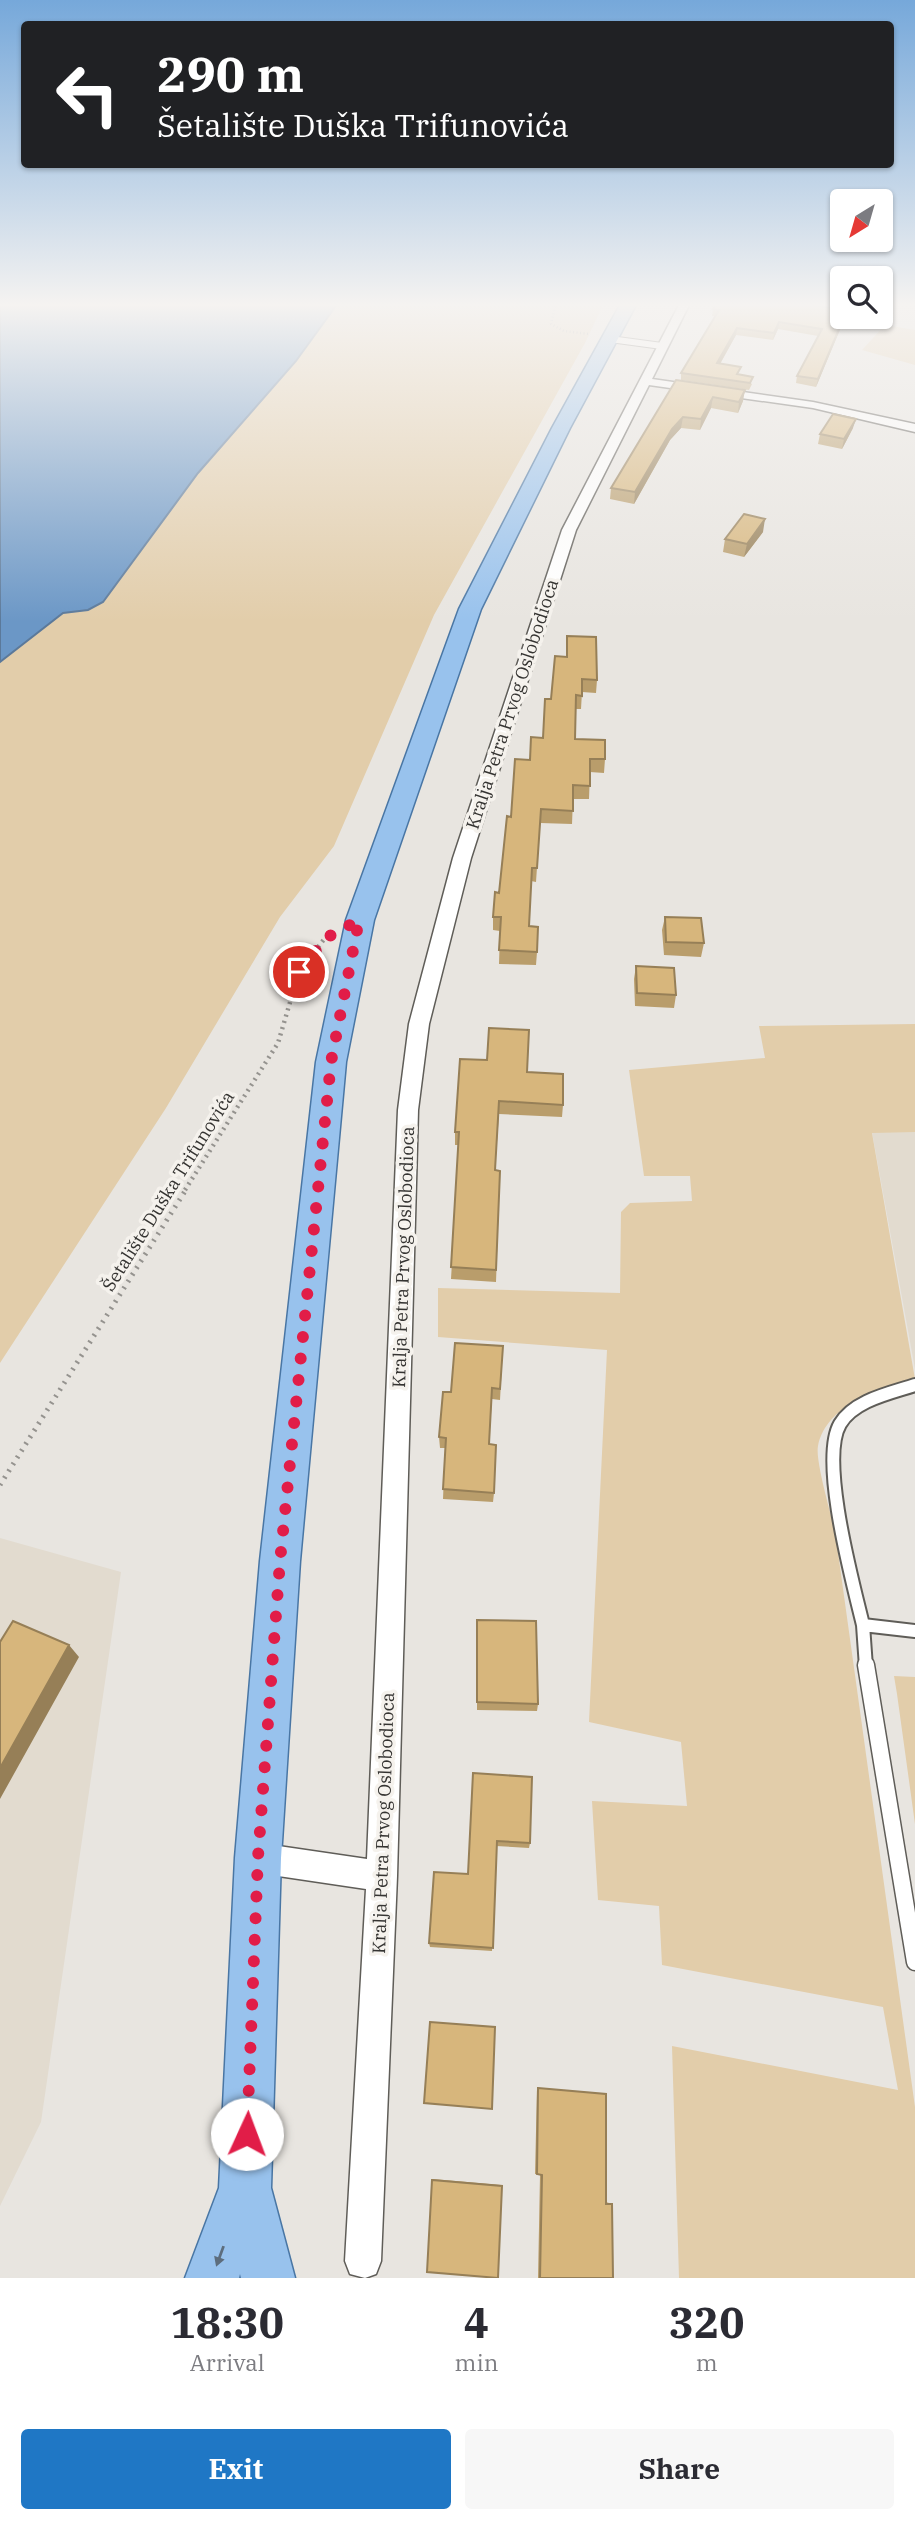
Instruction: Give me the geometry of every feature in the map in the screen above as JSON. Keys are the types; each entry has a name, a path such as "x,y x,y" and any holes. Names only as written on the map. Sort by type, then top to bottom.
{"main road":[{"path":"268,2278 246,2188 258,1857 280,1561 331,1062 359,920 470,609 571,409"},
{"path":"212,2278 246,2188"}],"street":[{"name":"Kralja Petra Prvog Oslobodioca","path":"363,2261 382,1876 408,1110 419,1024 462,858 569,530 629,409"},
{"path":"832,409 915,428"},
{"path":"258,1857 382,1876"}],"lane":[{"path":"915,1385 862,1403 835,1434 836,1490 863,1625 863,1646 915,1962"},
{"path":"863,1625 915,1632"}],"path":[{"name":"Šetalište Duška Trifunovića","path":"0,1485 278,1042 299,972 326,938 359,920"}],"shaded area":[{"path":"254,409 548,409 434,615 334,846 280,917 166,1108 0,1363 0,662 63,613 88,610 103,602 198,473"},
{"path":"915,1024 915,1132 872,1133 915,1379 871,1394 843,1409 823,1431 818,1453 835,1531 915,2107 915,2278 679,2278 672,2046 898,2090 883,2007 662,1965 659,1906 598,1900 592,1801 687,1806 681,1742 589,1722 607,1350 438,1337 438,1288 620,1293 621,1212 630,1203 692,1201 690,1176 644,1176 629,1070 765,1058 759,1026"},
{"path":"872,1132 915,1132 915,1369"},
{"path":"0,1538 121,1572 41,2122 0,2206"},
{"path":"894,1676 915,1677 915,1824 897,1694"}],"water":[{"path":"0,409 254,409 198,473 103,602 88,610 63,613 0,662"}],"building":[{"path":"658,409 706,409 701,419 683,417 672,429 635,492 611,488"},
{"path":"833,414 856,419 844,439 820,434"},
{"path":"744,514 765,519 747,544 725,539"},
{"path":"567,636 596,637 597,680 582,679 582,696 576,695 575,739 605,740 605,759 590,759 590,786 573,785 573,811 541,809 537,868 532,868 529,926 538,927 537,952 499,950 501,917 493,917 495,892 499,893 507,816 511,817 515,759 530,760 531,737 543,738 545,699 551,699 555,656 567,657"},
{"path":"665,917 701,918 704,943 666,942"},
{"path":"636,966 674,968 676,995 637,993"},
{"path":"489,1028 529,1030 527,1072 563,1074 563,1105 499,1101 495,1170 500,1171 496,1270 451,1267 459,1132 455,1132 460,1059 487,1060"},
{"path":"455,1343 503,1346 500,1389 492,1388 489,1444 496,1445 494,1493 443,1489 446,1438 439,1437 443,1392 451,1392"},
{"path":"477,1620 536,1621 538,1704 477,1702"},
{"path":"13,1621 69,1645 0,1768 0,1642"},
{"path":"473,1773 532,1777 530,1843 497,1841 493,1948 429,1943 434,1872 468,1874"},
{"path":"430,2022 495,2027 492,2109 424,2103"},
{"path":"538,2088 606,2094 606,2204 612,2204 613,2278 540,2278 542,2175 537,2174"},
{"path":"432,2180 502,2186 498,2278 427,2272"}],"route":[{"path":"247,2134 258,1857 280,1561 331,1062 359,920 326,938 299,972"}]}
